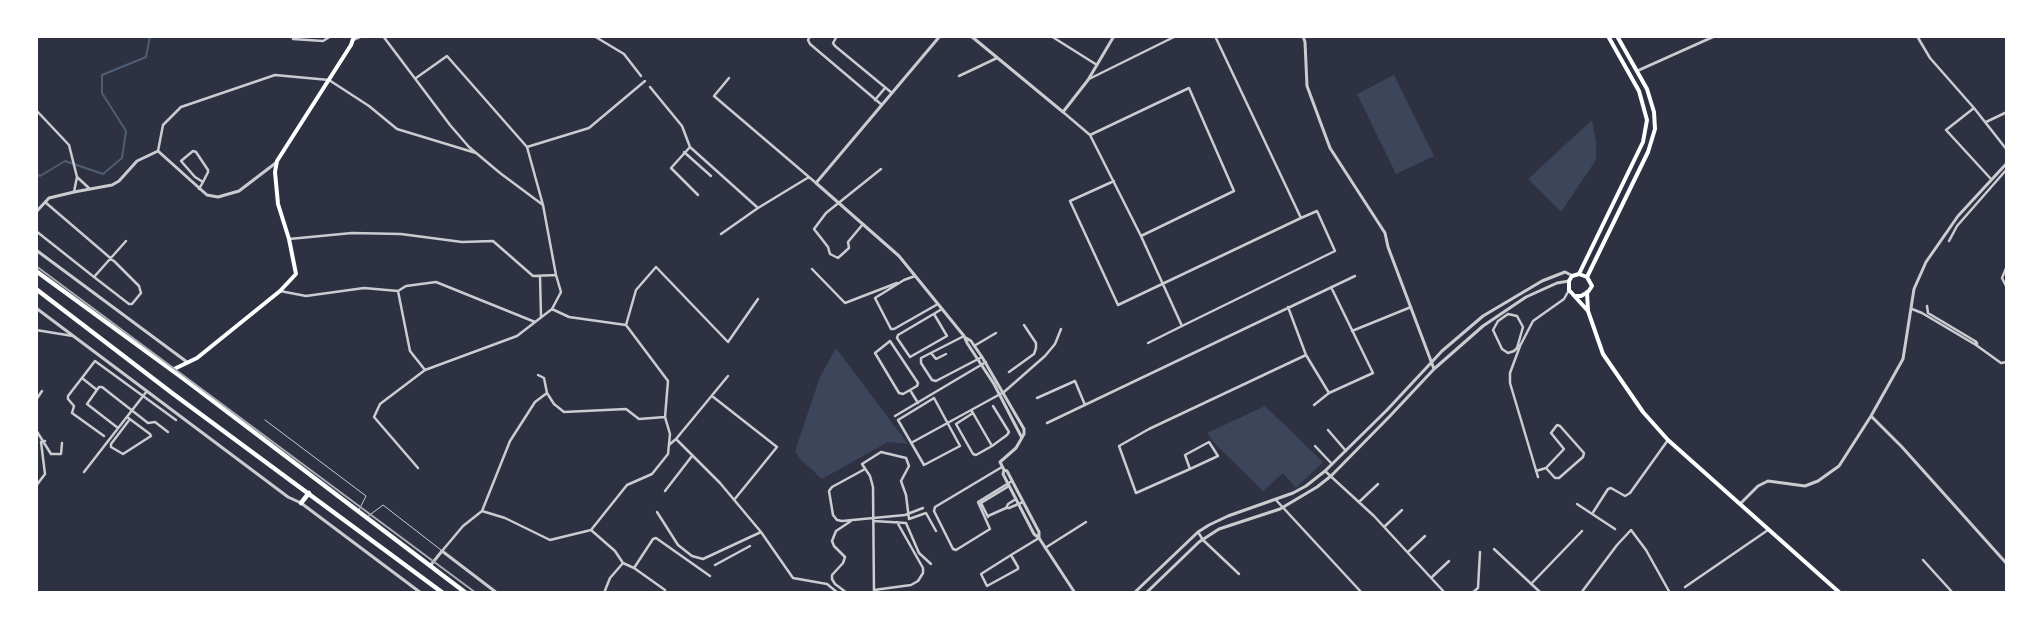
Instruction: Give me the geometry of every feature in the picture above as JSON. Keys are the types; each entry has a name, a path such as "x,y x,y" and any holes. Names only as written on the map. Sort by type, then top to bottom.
{"highway":[{"path":"36,271 172,370 466,593"},
{"path":"36,289 172,393 443,593"},
{"path":"301,503 309,493"}],"main road":[{"path":"1588,311 1569,290 1569,281 1576,275 1643,142 1647,120 1639,91 1608,36"},
{"path":"1587,277 1652,140 1654,129 1654,112 1647,89 1617,36"},
{"path":"172,370 193,358 197,358 280,291 296,274 289,239 278,204 275,172 277,161 354,38"},
{"path":"1576,275 1587,277"},
{"path":"1576,296 1581,296 1592,286 1587,277"},
{"path":"1587,292 1588,311 1603,354 1643,412 1668,440 1840,593"}],"street":[{"path":"292,39 323,41 331,36"},
{"path":"354,38 362,36"},
{"path":"384,36 450,125 476,153 543,205"},
{"path":"594,36 624,54 641,76"},
{"path":"810,36 808,40 810,44 882,106"},
{"path":"836,36 833,42 835,46 892,94"},
{"path":"816,183 940,36"},
{"path":"971,36 1090,135 1141,236 1182,326"},
{"path":"1051,36 1097,65"},
{"path":"1063,112 1088,80 1114,36"},
{"path":"1088,80 1176,36"},
{"path":"1215,36 1301,218"},
{"path":"1303,36 1305,42 1307,86 1330,148 1385,233 1388,247 1434,369"},
{"path":"1637,71 1715,36"},
{"path":"1917,36 1930,58 1986,122 2007,150"},
{"path":"416,78 447,56 527,146 543,205 561,292 552,308 517,336 425,370 380,404 374,417 418,468"},
{"path":"960,76 997,58"},
{"path":"158,151 163,125 182,107 275,75 329,80 369,106 397,129 476,153"},
{"path":"729,78 714,96 899,256 965,337 1018,427 1021,437"},
{"path":"527,146 589,128 645,81"},
{"path":"650,88 682,126 690,147 758,208"},
{"path":"875,100 885,88"},
{"path":"1090,135 1189,88 1234,191 1141,236"},
{"path":"1974,108 1946,130 1991,179"},
{"path":"36,110 69,146 77,177 74,192"},
{"path":"1986,122 2007,112"},
{"path":"690,147 670,168 698,195"},
{"path":"158,151 206,195 218,197 239,192 277,161"},
{"path":"36,212 49,198 112,185 119,181 136,161 158,151"},
{"path":"175,167 192,151 196,152 208,170 199,189"},
{"path":"684,152 711,176"},
{"path":"181,161 195,177 203,182"},
{"path":"1740,504 1758,486 1768,480 1805,486 1818,481 1839,466 1871,416 1903,358 1914,289 1926,262 1958,216 2007,163"},
{"path":"1949,241 1957,226 2007,169"},
{"path":"863,224 848,242 849,248 840,258 833,257 830,254 828,247 814,229 826,213 840,204 881,170"},
{"path":"77,177 90,189"},
{"path":"721,234 758,208 809,177"},
{"path":"1114,181 1070,201 1118,304 1317,210 1335,251 1148,343"},
{"path":"36,231 129,304 132,304 141,293 141,290 111,258 45,202"},
{"path":"289,239 352,233 401,234 462,242 493,241 533,276 556,275"},
{"path":"94,277 126,241"},
{"path":"36,250 187,362"},
{"path":"2007,266 2002,278 2007,288"},
{"path":"626,324 636,290 656,267 728,342 758,299"},
{"path":"812,269 845,303 915,276"},
{"path":"1134,593 1198,532 1228,516 1276,500 1306,486 1325,471 1385,412 1430,362 1468,327 1526,289 1557,274 1564,272 1576,275"},
{"path":"540,276 541,317"},
{"path":"1047,424 1355,276"},
{"path":"904,280 875,298 892,330 938,304"},
{"path":"1146,593 1203,540 1219,529 1283,507 1310,492 1331,476 1434,369 1483,326 1502,315 1526,297 1557,283 1569,281"},
{"path":"280,291 306,296 364,288 398,291 406,286 436,282 535,322"},
{"path":"1314,405 1329,393 1373,374 1331,287"},
{"path":"1538,477 1510,383 1514,359 1533,321 1564,299 1569,290"},
{"path":"398,291 410,351 425,370"},
{"path":"1927,306 1926,311 1928,313 1976,341 1976,345"},
{"path":"1288,307 1306,355 1329,393"},
{"path":"1352,331 1411,307"},
{"path":"36,308 288,497 301,503 421,593"},
{"path":"482,511 505,518 550,540 591,530 627,485 652,474 668,454 670,434 665,417 668,381 626,324 569,317 552,308"},
{"path":"934,314 947,336 910,357 898,336 942,309"},
{"path":"1912,309 1976,345 2001,363 2007,362"},
{"path":"1511,313 1517,316 1523,327 1517,348 1510,352 1504,352 1494,330 1502,315 1511,313"},
{"path":"1009,372 1034,354 1036,348 1036,343 1024,325"},
{"path":"993,406 1009,432 1008,435 977,455 973,454 956,424 1004,392 1045,356 1055,344 1061,329"},
{"path":"36,330 74,336"},
{"path":"1522,330 1528,331"},
{"path":"974,346 996,333"},
{"path":"965,337 971,341 986,362 1024,428 1024,434 1012,453 1001,460 1000,464 1007,471 1039,532 1039,538"},
{"path":"965,337 921,358 920,362 932,380 935,382 982,357"},
{"path":"892,342 918,382 918,385 910,390 903,394 899,393 875,353 876,350 892,342"},
{"path":"931,353 936,359 946,354"},
{"path":"1190,469 1185,455 1209,442 1218,456 1190,469 1136,493 1119,446 1149,429 1306,355"},
{"path":"1018,358 1021,363"},
{"path":"104,436 72,413 74,406 68,399 68,396 95,361 176,420"},
{"path":"895,416 986,362"},
{"path":"538,375 544,378 547,393 554,404 564,412 626,409 639,419 665,417"},
{"path":"669,445 728,376"},
{"path":"82,378 97,390"},
{"path":"1038,398 1075,381 1085,405"},
{"path":"118,428 87,404 97,390 102,387 148,423 155,422 168,432"},
{"path":"910,390 918,403"},
{"path":"36,400 42,391"},
{"path":"84,472 129,418 132,410 147,391"},
{"path":"430,566 463,526 482,511 510,442 535,402 547,393"},
{"path":"712,396 777,447 734,500"},
{"path":"933,399 960,445 958,448 924,465 911,443 898,420 933,399"},
{"path":"911,443 972,412"},
{"path":"972,412 992,446"},
{"path":"1385,412 1390,416"},
{"path":"1871,416 2007,564"},
{"path":"129,418 150,436 124,455 111,447 110,442 118,428 129,418"},
{"path":"1536,471 1546,468 1564,450 1551,433 1556,425 1560,426 1584,453 1583,457 1559,478 1555,478 1546,468"},
{"path":"36,430 51,454 61,454 62,444"},
{"path":"1328,430 1346,451"},
{"path":"676,439 734,500 761,532 793,578 827,584 838,593"},
{"path":"1592,514 1608,489 1611,488 1625,496 1630,493 1668,440"},
{"path":"36,486 45,474 42,442 44,441"},
{"path":"1315,446 1332,464"},
{"path":"897,522 923,568 923,573 918,581 911,585 874,592 873,488 866,469 862,464 880,452 906,458 909,466 901,480 906,495 907,515 910,520 927,513 936,531"},
{"path":"665,490 693,456"},
{"path":"1003,468 1003,474 1008,485 1034,534 1039,538 1075,593"},
{"path":"1003,468 935,507 934,510 952,549 956,550 990,529 978,502 1008,485"},
{"path":"866,469 832,487 828,492 836,518 842,521 874,519 907,515 922,508"},
{"path":"1325,471 1384,527 1445,593"},
{"path":"1012,481 982,502 988,517 1023,502"},
{"path":"1359,502 1378,484"},
{"path":"1006,508 1008,504 1016,499"},
{"path":"1276,500 1362,593"},
{"path":"1577,504 1615,529"},
{"path":"1384,527 1402,510"},
{"path":"657,512 678,544 692,556 703,559 761,532"},
{"path":"874,519 907,524 918,551 930,564"},
{"path":"847,593 835,584 832,579 832,575 843,563 845,557 834,546 832,537 836,531 853,520"},
{"path":"1045,548 1086,522"},
{"path":"591,530 611,547 623,563 634,568 665,590"},
{"path":"1581,593 1617,545 1631,530 1646,550 1670,593"},
{"path":"1685,587 1768,530"},
{"path":"1531,584 1582,531"},
{"path":"1198,532 1203,540 1239,574"},
{"path":"1408,552 1425,536"},
{"path":"634,568 655,538 710,576"},
{"path":"1011,555 1018,569 987,586 981,574 1011,555 1039,538"},
{"path":"715,565 750,546"},
{"path":"728,548 732,556"},
{"path":"1494,549 1541,593"},
{"path":"442,551 497,593"},
{"path":"1472,593 1478,588 1480,552"},
{"path":"1923,560 1953,593"},
{"path":"1431,578 1449,562"},
{"path":"604,593 610,578 623,563"}],"lane":[{"path":"265,420 366,496 358,511"},
{"path":"366,517 383,505 442,551"}],"shaded area":[{"path":"1394,75 1434,156 1396,174 1357,94"},
{"path":"1592,120 1596,141 1596,160 1561,212 1528,179"},
{"path":"836,348 908,444 888,442 822,479 801,460 795,451 820,377"},
{"path":"1265,406 1323,462 1296,488 1283,473 1263,491 1216,445 1207,433"}],"waterway":[{"path":"36,174 40,176 65,161 103,174 122,158 126,131 102,93 102,75 146,57 150,36"}],"railway":[{"path":"36,266 476,593"}]}
